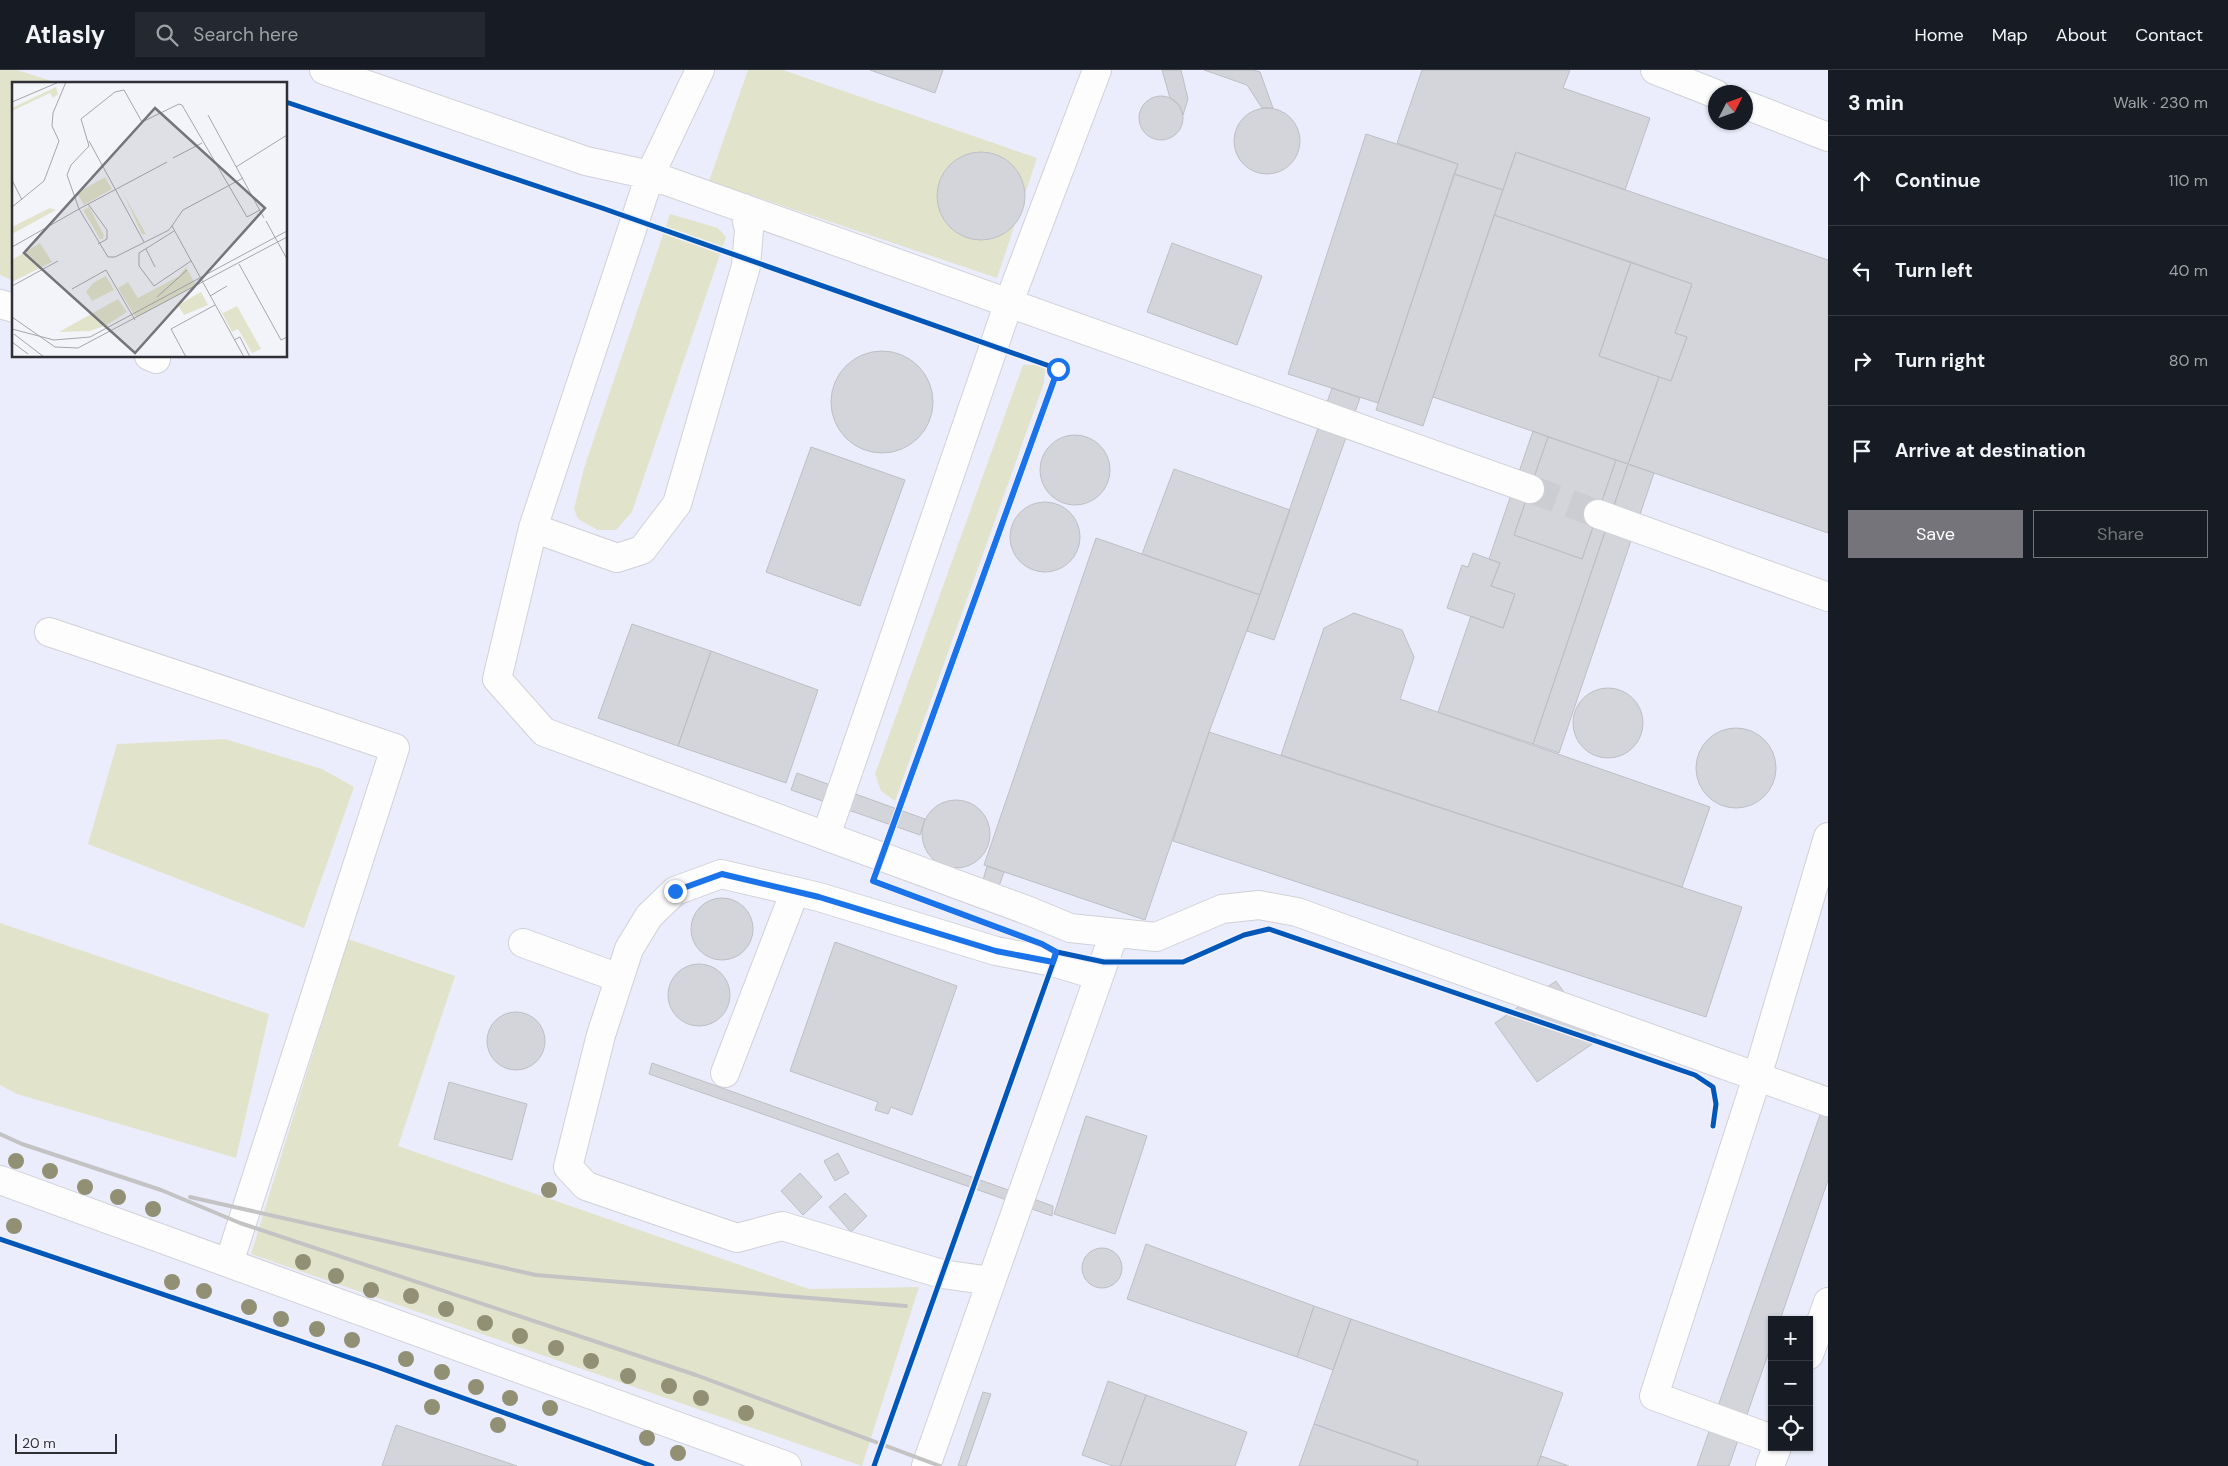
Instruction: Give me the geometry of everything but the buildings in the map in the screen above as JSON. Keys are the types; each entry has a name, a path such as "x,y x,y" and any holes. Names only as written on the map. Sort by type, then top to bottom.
{"lane":[{"path":"324,70 586,161 650,175 1530,490"},
{"path":"700,70 650,175 533,528 496,679 544,732 1029,910 1070,928 1156,937 1222,909 1259,905 1297,912 1828,1102"},
{"path":"826,836 1009,302 1097,70"},
{"path":"1655,70 1708,91"},
{"path":"1753,108 1828,138"},
{"path":"533,528 617,558 642,550 677,504 746,266 748,230 744,208"},
{"path":"1598,514 1828,597"},
{"path":"49,632 395,748 228,1263"},
{"path":"1768,1438 1654,1396 1757,1077 1828,837"},
{"path":"991,1281 942,1274 782,1226 737,1238 586,1186 568,1167 601,1035 629,949 649,916 675,891 722,874 795,891 996,951 1053,962 1099,976"},
{"path":"725,1073 795,891"},
{"path":"926,1466 1114,934"},
{"path":"523,943 619,978"},
{"path":"0,1180 787,1466"},
{"path":"1813,1344 1828,1302"},
{"path":"1770,1466 1775,1451"}],"shaded area":[{"path":"0,70 1828,70 1828,1466 0,1466"}],"green space":[{"path":"0,70 17,70 55,82 12,82 12,280 0,275"},
{"path":"748,70 783,70 1037,158 997,278 709,181"},
{"path":"670,214 718,228 726,237 632,512 616,530 598,530 578,519 574,509 584,468"},
{"path":"1023,365 1045,365 1044,383 895,801 881,791 875,774"},
{"path":"225,739 322,769 354,787 304,928 88,844 117,744"},
{"path":"0,923 269,1014 236,1158 17,1094 0,1085"},
{"path":"348,939 455,976 398,1146 809,1289 919,1287 862,1466 251,1254"}],"tunnel":[{"path":"1530,489 1598,514"}],"railway":[{"path":"0,1134 22,1144 161,1190 240,1223 696,1375 940,1466"},
{"path":"190,1197 536,1275 906,1306"}],"cycle path":[{"path":"288,103 602,208 1058,369 873,881 1042,944 1057,952"},
{"path":"874,1466 1057,952 1104,962 1183,962 1244,935 1269,929 1695,1075 1713,1087 1716,1104 1713,1126"},
{"path":"0,1239 377,1367 652,1466"}],"route":[{"path":"675,891 722,874 819,897 996,951 1053,962 1056,952 1042,944 873,881 1058,369"}]}
